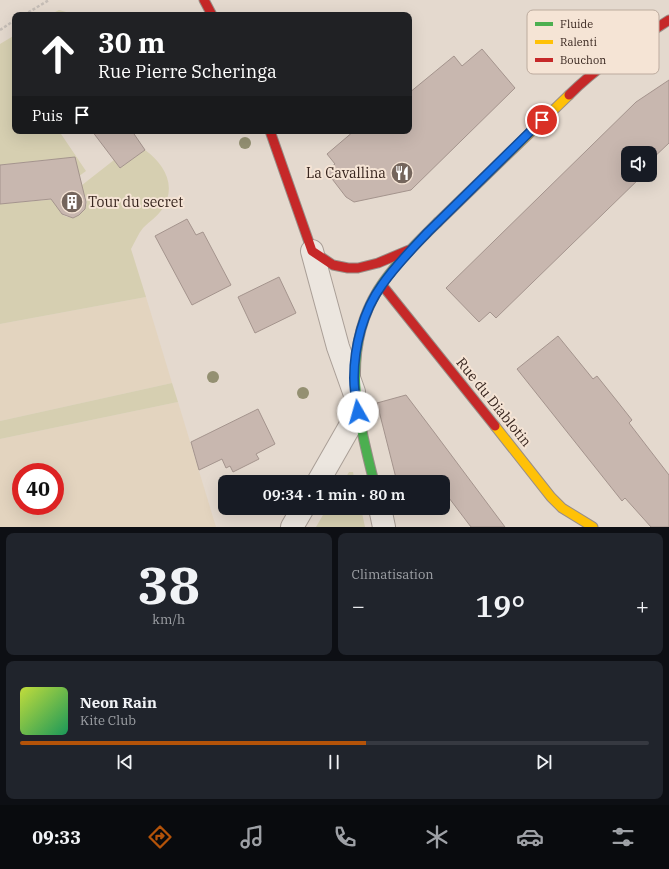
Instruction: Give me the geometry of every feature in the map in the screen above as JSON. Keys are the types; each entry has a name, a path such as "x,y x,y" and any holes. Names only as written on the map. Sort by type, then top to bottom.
{"street":[{"path":"204,0 210,12"},
{"path":"659,27 669,20"},
{"path":"322,475 357,404 354,375 356,347 368,310 382,285 412,249 591,74"},
{"path":"271,134 312,251 338,347 357,404 372,475"},
{"path":"312,251 334,265 348,268 358,268 378,263 412,249"},
{"name":"Rue du Diablotin","path":"382,285 551,497 562,508 593,527"},
{"path":"292,527 299,515"},
{"path":"381,515 384,527"}],"path":[{"path":"29,12 48,0"},
{"path":"0,30 12,22"}],"shaded area":[{"path":"59,10 66,12 55,12"},
{"path":"12,37 12,134 61,134 86,171 56,193 53,159 0,165 0,44"},
{"path":"145,150 163,168 169,191 163,208 143,228 131,249 146,297 0,324 0,204 58,199 59,210 64,216 71,217 84,209 87,203 85,196 77,189 114,160 120,168"},
{"path":"146,297 172,383 0,421 0,324"},
{"path":"172,383 178,402 0,439 0,421"},
{"path":"178,402 216,527 0,527 0,439"},
{"path":"349,472 353,472 354,475 347,475"},
{"path":"323,515 362,515 365,527 316,527"}],"building":[{"path":"482,49 515,88 411,190 354,202 346,197 326,171 335,164 327,154 350,134 412,134 412,91 454,56 462,66"},
{"path":"669,80 669,143 657,154 657,146 621,146 621,182 636,182 496,318 490,312 479,322 446,288 636,102"},
{"path":"94,134 134,134 145,150 120,168"},
{"path":"75,157 86,202 85,209 79,215 73,218 62,214 51,199 0,204 0,165"},
{"path":"187,219 196,235 203,232 231,285 192,305 155,236"},
{"path":"279,277 296,313 255,333 238,297"},
{"path":"558,336 593,379 597,376 617,401 632,420 629,423 669,475 669,527 651,527 625,498 622,501 517,369"},
{"path":"406,395 505,527 471,527 450,499 450,475 395,475 377,403"},
{"path":"258,409 275,444 256,454 259,459 233,472 230,466 226,468 222,459 199,470 191,442"}],"traffic: fast":[{"path":"372,475 358,409 356,361 359,337 366,313 384,281 406,254 438,222"}],"traffic: slow":[{"path":"438,222 569,95"},
{"path":"495,426 551,497 562,508 593,527"}],"traffic: jam":[{"path":"204,0 210,12"},
{"path":"659,27 669,20"},
{"path":"569,95 592,74"},
{"path":"271,134 312,251 333,265 358,268 378,263 409,250"},
{"path":"382,285 495,426"}],"place":[{"name":"La Cavallina","path":"402,173"},
{"name":"Tour du secret","path":"72,202"}],"route":[{"path":"358,412 354,380 356,347 368,310 382,285 428,232 542,120"}]}
